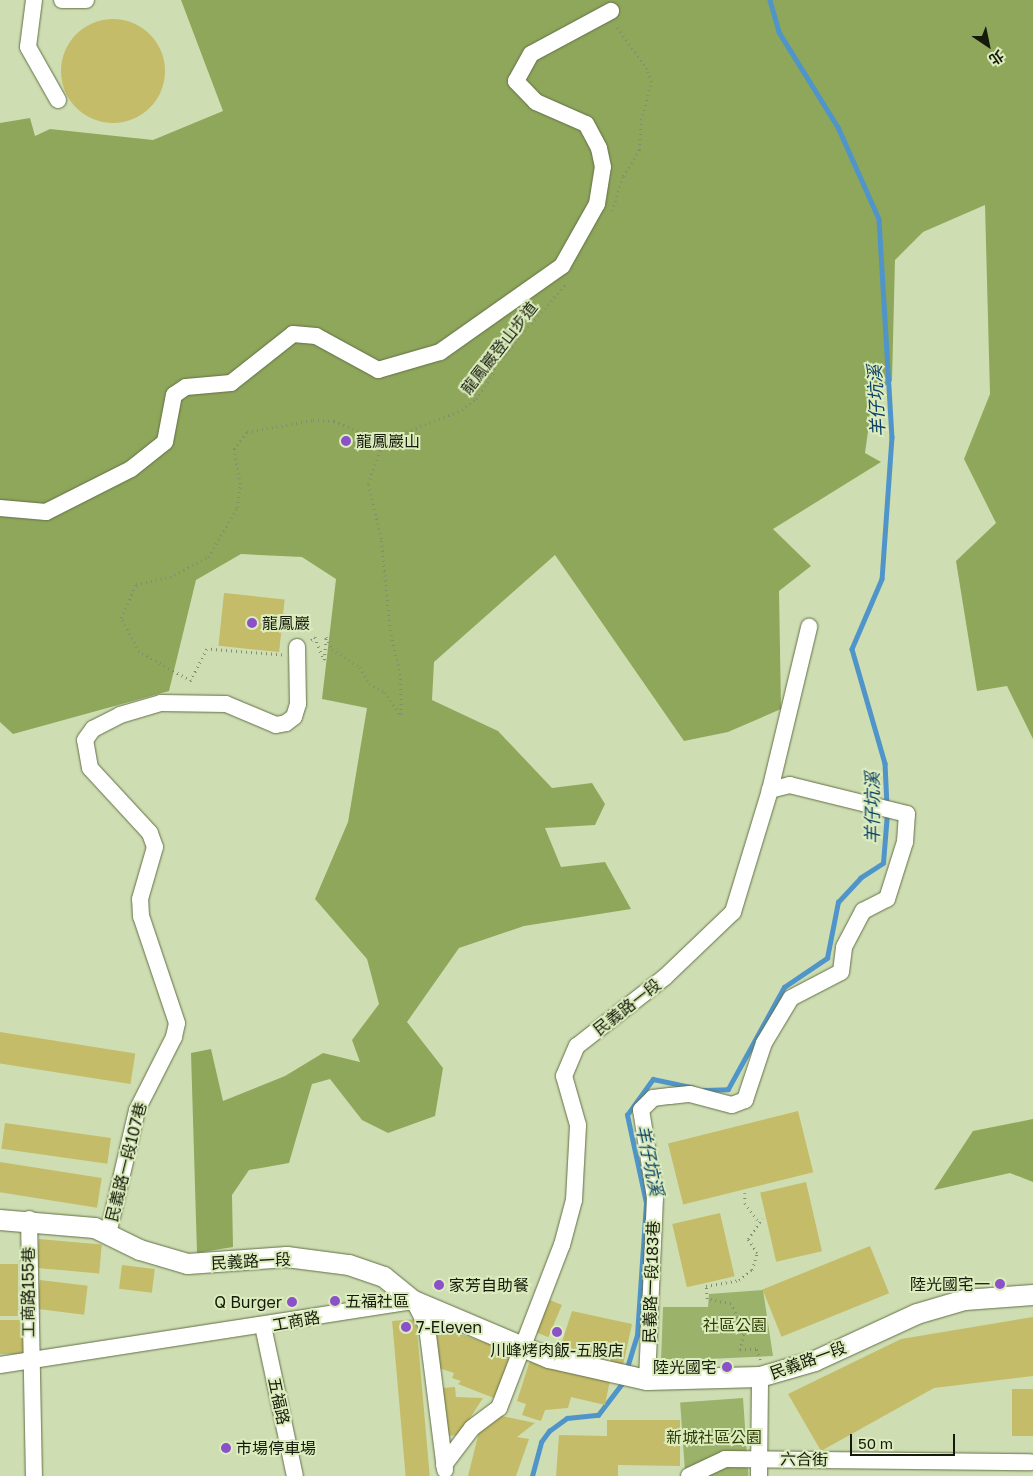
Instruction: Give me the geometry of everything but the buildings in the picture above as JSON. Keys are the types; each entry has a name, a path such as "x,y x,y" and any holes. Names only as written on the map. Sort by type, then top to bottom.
{"main road":[{"name":"民義路一段","path":"0,1220 29,1219 66,1222 108,1234 140,1250 188,1264 288,1257 349,1265 384,1277 414,1301 520,1346 567,1363 647,1380 762,1376 815,1361 918,1314 965,1300 1033,1295"}],"street":[{"path":"34,0 28,47 58,100"},
{"path":"62,0 86,0"},
{"path":"0,508 46,512 131,469 165,442 174,395 186,387 231,383 293,334 316,336 378,370 440,352 562,266 597,204 603,167 599,148 586,124 536,102 516,81 531,54 611,11"},
{"name":"民義路一段","path":"520,1346 562,1245 574,1200 578,1125 564,1076 577,1046 665,976 733,912 770,790 809,627"},
{"name":"民義路一段107巷","path":"108,1234 137,1110 174,1037 177,1022 141,916 140,899 155,847 150,832 90,768 85,740 94,729 120,715 161,703 226,704 276,725 286,723 294,717 298,704 302,648"},
{"name":"民義路一段183巷","path":"647,1380 655,1198 641,1110 653,1098 690,1094 732,1105 745,1100 764,1043 792,998 841,972 844,947 863,910 888,899 905,842 906,814 790,785 770,790"},
{"name":"工商路155巷","path":"29,1219 28,1364 34,1476"},
{"path":"414,1301 428,1327 445,1470"},
{"name":"工商路","path":"0,1365 28,1364 414,1301"},
{"name":"五福路","path":"263,1326 296,1476"},
{"path":"445,1470 472,1428 499,1408 520,1346"},
{"name":"六合街","path":"759,1476 762,1376"},
{"name":"六合街","path":"689,1476 725,1459 1030,1462"}],"path":[{"path":"607,218 622,176 639,150 641,120 651,82 647,69 621,34"},
{"name":"龍鳳巖登山步道","path":"383,441 462,410 476,399 505,354 572,275"},
{"path":"313,420 334,420 383,441 368,484 381,539 390,631 400,675 401,715 385,692 369,684 360,667 332,650 326,637 322,646 326,659 314,637 302,648 207,649 191,681 139,652 121,618 136,584 170,577 208,557 237,508 240,484 234,449 247,432 313,420"},
{"path":"745,1193 745,1203 758,1220"},
{"path":"762,1218 758,1220 748,1240 757,1253 752,1270 739,1280 711,1283 706,1292 707,1299 731,1304 744,1331 740,1350 756,1349 762,1376"}],"green space":[{"path":"181,0 1033,0 1033,739 1007,686 977,691 956,561 996,523 964,459 990,394 985,205 923,232 895,260 892,381 873,395 865,453 881,462 773,529 811,566 779,591 781,709 728,732 684,741 555,555 434,662 432,700 498,731 552,788 592,783 605,804 595,825 545,828 561,867 605,862 631,909 524,926 459,948 407,1022 443,1068 435,1116 388,1133 362,1120 330,1079 312,1084 289,1163 249,1170 232,1195 233,1247 197,1253 191,1053 211,1049 223,1101 285,1076 323,1053 360,1062 352,1040 379,1004 367,959 315,899 348,822 367,708 322,699 336,579 302,557 241,554 196,580 169,691 13,734 0,722 0,123 30,118 35,136 50,129 153,140 223,111"},
{"path":"1033,1119 1033,1182 1010,1173 934,1190 973,1131"},
{"name":"社區公園","path":"763,1290 773,1356 661,1361 663,1307 708,1307 709,1294"},
{"name":"新城社區公園","path":"743,1398 748,1476 685,1476 680,1402"}],"waterway":[{"name":"羊仔坑溪","path":"770,0 779,32 838,127 879,219 892,437 882,579 852,649 885,763 887,805"},
{"name":"羊仔坑溪","path":"704,1090 728,1089 784,987 827,958 838,902 860,878 883,863 887,813"},
{"name":"羊仔坑溪","path":"626,1371 637,1335 646,1203 627,1115 653,1079 692,1087"},
{"name":"羊仔坑溪","path":"532,1476 541,1442 549,1431 567,1418 598,1415 624,1381"}],"place":[{"name":"龍鳳巖山","path":"346,441"},
{"name":"龍鳳巖","path":"252,623"},
{"name":"陸光國宅一","path":"1000,1284"},
{"name":"家芳自助餐","path":"439,1285"},
{"name":"五福社區","path":"335,1301"},
{"name":"Q Burger","path":"292,1302"},
{"name":"7-Eleven","path":"406,1327"},
{"name":"川峰烤肉飯-五股店","path":"557,1332"},
{"name":"陸光國宅","path":"727,1367"},
{"name":"市場停車場","path":"226,1448"}]}
